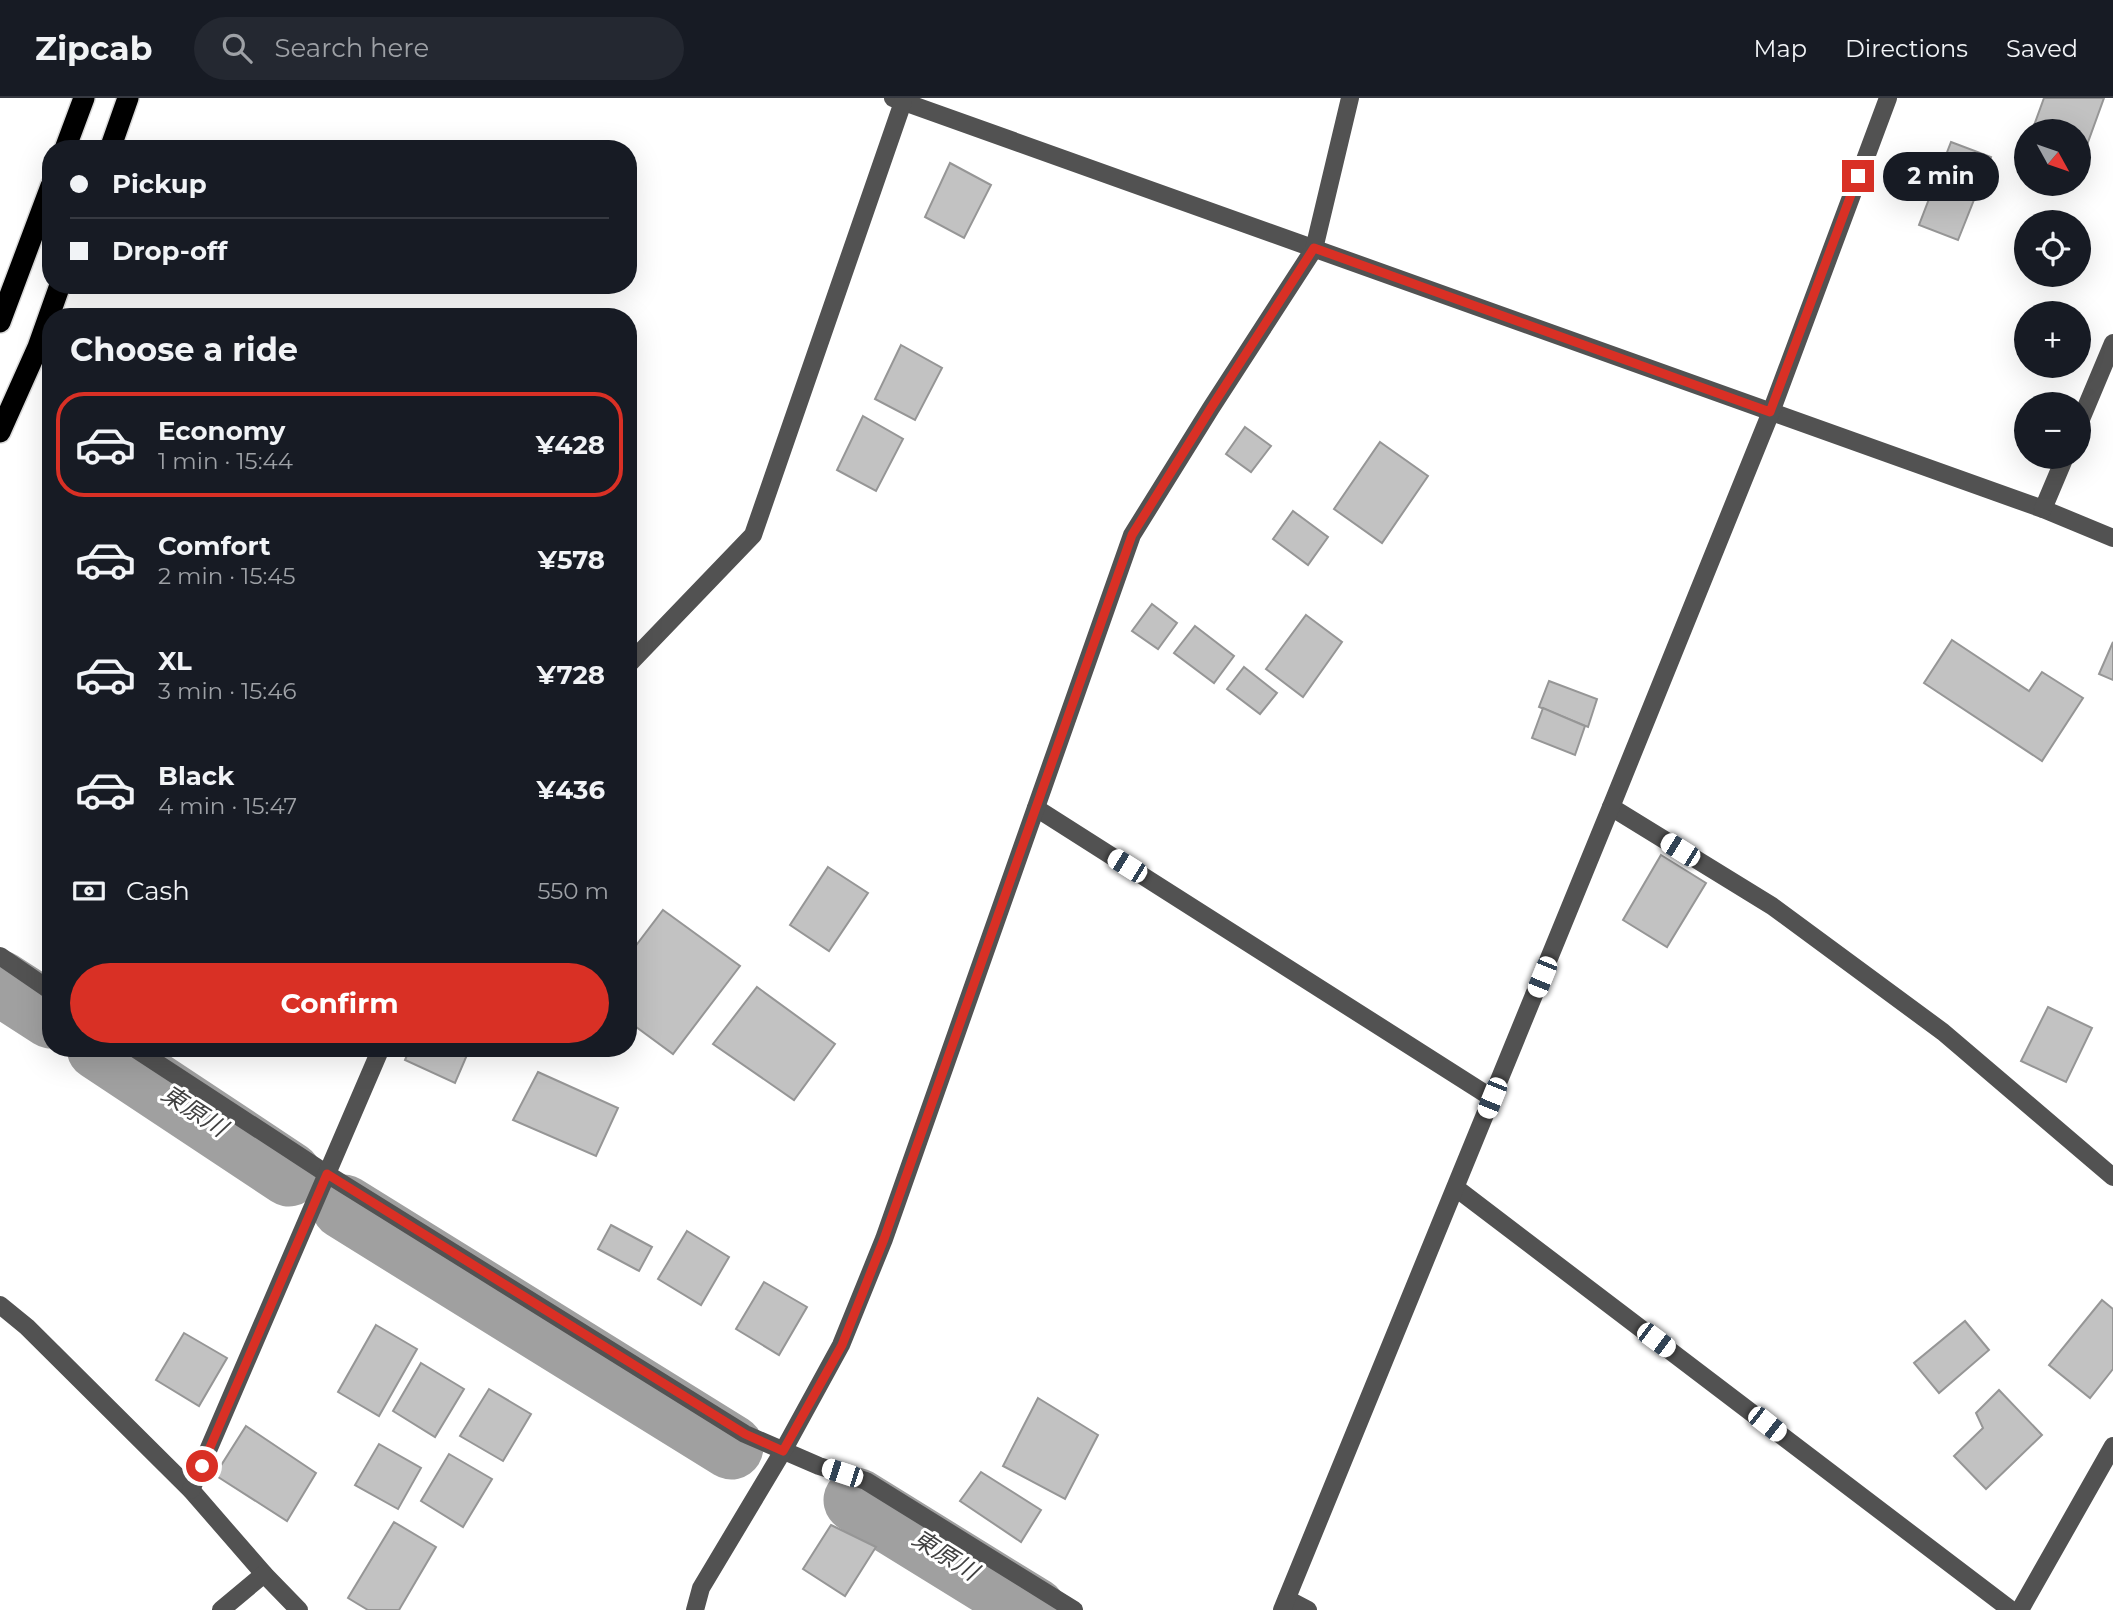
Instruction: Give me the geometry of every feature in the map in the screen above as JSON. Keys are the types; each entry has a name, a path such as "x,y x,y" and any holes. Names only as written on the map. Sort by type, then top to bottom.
{"highway":[{"path":"68,140 84,98"},
{"path":"113,140 128,98"},
{"path":"0,323 42,210"},
{"path":"0,432 42,355"}],"street":[{"path":"695,1610 701,1588 783,1451 842,1345 884,1239 1132,535 1314,248 1350,98"},
{"path":"1308,1610 1285,1604 1770,412 1888,98"},
{"path":"637,655 753,535 898,100 2043,509 2113,538"},
{"path":"2091,395 2113,342"},
{"path":"2043,509 2060,469"},
{"path":"1611,807 1772,906 1890,992 1943,1032 2113,1177"},
{"path":"1036,808 1492,1098"},
{"path":"0,956 42,985"},
{"path":"148,1057 327,1174 745,1434 866,1481 1074,1610"},
{"path":"191,1490 378,1057"},
{"path":"1456,1188 2011,1610"},
{"path":"0,1305 27,1327 191,1490 299,1610"},
{"path":"2020,1610 2113,1446"},
{"path":"221,1610 264,1574"}],"building":[{"path":"2044,98 2104,98 2091,134 2091,119 2036,119"},
{"path":"1951,142 1991,157 1958,240 1919,225"},
{"path":"950,163 991,185 964,238 925,217"},
{"path":"901,345 942,368 915,420 875,399"},
{"path":"863,416 903,439 876,491 837,470"},
{"path":"1245,427 1271,446 1251,472 1226,454"},
{"path":"1380,442 1428,476 1382,543 1334,509"},
{"path":"1293,511 1328,537 1308,565 1273,539"},
{"path":"1152,604 1177,623 1158,649 1132,631"},
{"path":"1306,615 1342,642 1303,697 1266,669"},
{"path":"1195,626 1234,656 1214,683 1174,653"},
{"path":"1952,640 2029,691 2042,672 2083,698 2042,761 1924,683"},
{"path":"2113,642 2113,680 2099,674"},
{"path":"1244,667 1277,693 1260,714 1227,689"},
{"path":"1549,681 1597,699 1588,727 1539,707"},
{"path":"1543,708 1585,726 1575,755 1532,738"},
{"path":"1661,855 1706,883 1667,947 1623,920"},
{"path":"828,867 868,893 829,951 790,925"},
{"path":"663,910 740,966 673,1054 637,1028 637,944"},
{"path":"757,987 835,1044 794,1100 713,1044"},
{"path":"2048,1007 2092,1028 2066,1082 2021,1061"},
{"path":"406,1057 466,1057 455,1083 405,1060"},
{"path":"538,1072 618,1108 596,1156 513,1120"},
{"path":"611,1225 652,1247 639,1271 598,1249"},
{"path":"687,1231 729,1257 701,1305 658,1279"},
{"path":"764,1282 807,1307 779,1355 736,1329"},
{"path":"2102,1300 2113,1309 2113,1369 2090,1398 2049,1365"},
{"path":"1965,1321 1989,1350 1939,1393 1914,1363"},
{"path":"376,1325 417,1349 379,1416 338,1392"},
{"path":"184,1333 227,1358 199,1406 156,1380"},
{"path":"421,1363 464,1389 435,1437 393,1411"},
{"path":"489,1389 531,1414 503,1461 460,1436"},
{"path":"1999,1390 2042,1435 1986,1489 1954,1456 1983,1428 1976,1413"},
{"path":"1038,1398 1098,1435 1065,1499 1003,1466"},
{"path":"246,1426 316,1473 287,1521 215,1475"},
{"path":"379,1444 421,1468 398,1509 355,1485"},
{"path":"449,1454 492,1479 463,1527 421,1501"},
{"path":"981,1472 1041,1510 1021,1542 960,1501"},
{"path":"394,1522 436,1547 399,1610 368,1610 348,1598"},
{"path":"831,1525 876,1547 845,1596 803,1569"}],"waterway":[{"name":"東原川","path":"0,983 42,1010"},
{"name":"東原川","path":"113,1057 289,1174"},
{"name":"東原川","path":"344,1207 731,1447"},
{"name":"東原川","path":"856,1500 1034,1610"}],"route":[{"path":"202,1466 327,1174 745,1434 783,1451 842,1345 884,1239 1132,535 1314,248 1770,412 1858,176"}]}
